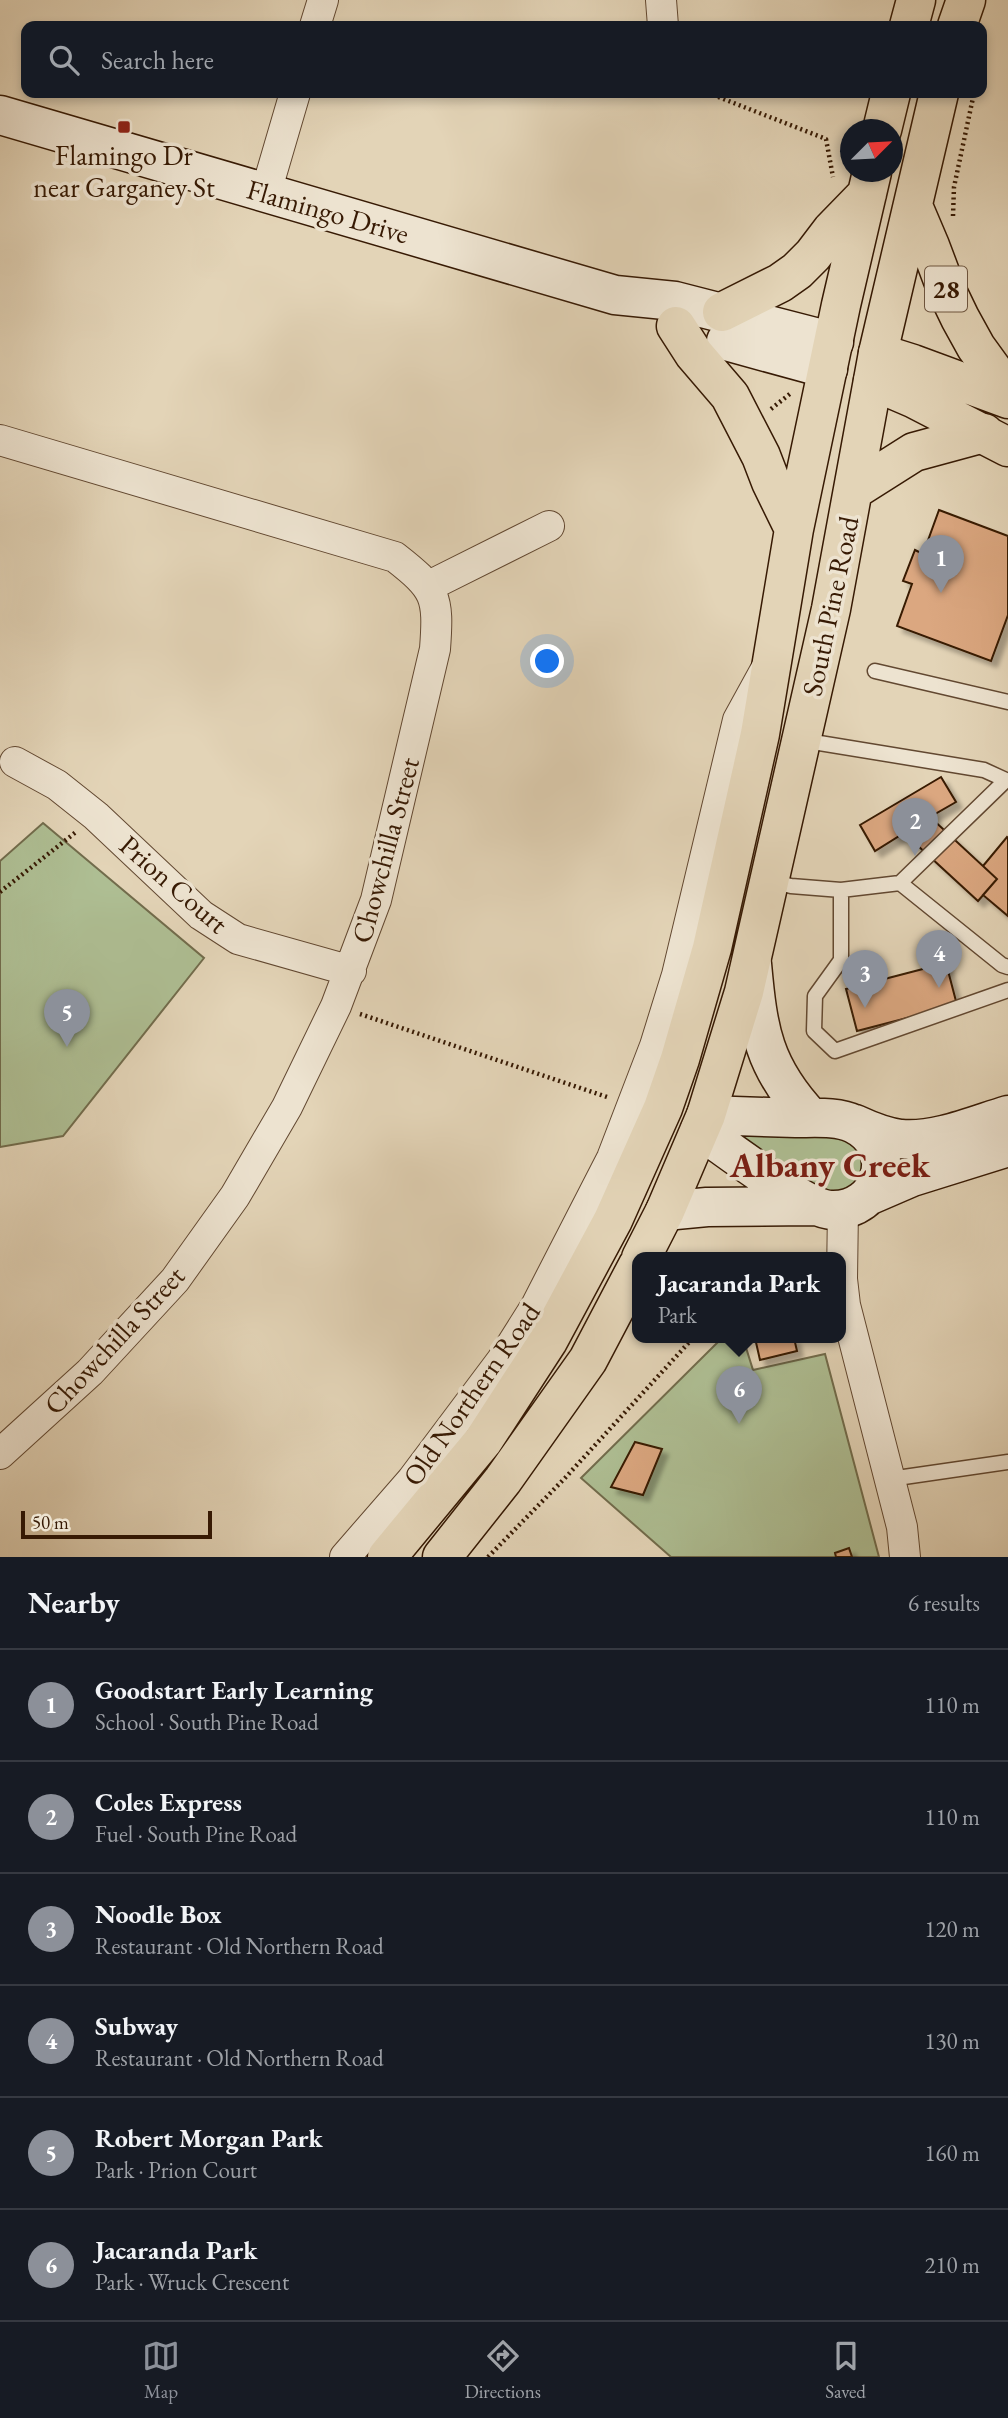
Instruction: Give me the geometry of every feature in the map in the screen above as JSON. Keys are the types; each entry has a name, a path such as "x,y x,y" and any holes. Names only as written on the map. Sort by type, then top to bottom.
{"main road":[{"path":"910,21 916,0"},
{"path":"959,21 966,0"},
{"path":"885,119 890,98"},
{"name":"South Pine Road","path":"648,1107 696,1012 709,961 780,737 831,609 876,367 938,98"},
{"path":"722,312 780,283 797,271 870,183"},
{"name":"South Pine Road","path":"703,1122 738,1017 770,881 780,737 774,656 794,529 870,183"},
{"name":"28","path":"913,206 960,318 976,347 1008,391"},
{"path":"676,326 694,354 730,396 794,529"},
{"path":"831,356 876,367 996,440"},
{"path":"876,367 913,364 1008,399"},
{"path":"854,490 914,452 996,440"},
{"path":"644,1252 665,1211 703,1122 648,1107"},
{"name":"Old Northern Road","path":"387,1557 483,1441 548,1341 613,1220 648,1107"},
{"path":"442,1557 503,1480 574,1381 632,1276"}],"street":[{"path":"317,21 323,0"},
{"path":"661,0 663,21"},
{"path":"265,192 293,98"},
{"name":"Flamingo Drive","path":"0,115 615,295 676,326 831,356"},
{"name":"Flamingo Drive","path":"615,295 675,301 722,312 831,356"},
{"path":"0,440 395,557 429,586 549,526"},
{"name":"Chowchilla Street","path":"0,1454 90,1372 175,1280 241,1185 287,1107 336,1006 376,900 435,649 438,616 429,586"},
{"name":"South Pine Road","path":"648,1107 655,1046 677,975 738,720 774,656"},
{"name":"Prion Court","path":"15,762 57,785 96,816 201,915 239,939 351,971"},
{"path":"752,964 758,1023 766,1051 786,1089 811,1118"},
{"name":"Old Northern Road","path":"345,1557 412,1480 502,1360 536,1306 612,1158 648,1107"},
{"path":"703,1122 811,1118 853,1123 888,1137 910,1139 936,1135 1008,1115"},
{"path":"703,1122 788,1190 842,1203 880,1175 881,1157 872,1137 853,1123"},
{"path":"665,1211 842,1203 912,1177 1008,1147"},
{"path":"842,1203 842,1252"},
{"path":"846,1309 902,1527 905,1557"},
{"path":"902,1527 918,1557"}],"lane":[{"path":"875,671 1008,702"},
{"path":"770,881 791,886 841,890 901,883 1007,781 984,770 780,737"},
{"path":"901,883 1002,965 1008,967"},
{"path":"841,890 841,960 815,996 814,1031 835,1051 1005,991"},
{"path":"890,1479 1008,1462"}],"path":[{"path":"721,98 825,139 833,177"},
{"path":"953,221 954,187 973,98"},
{"path":"0,892 96,816"},
{"path":"336,1006 648,1107"},
{"path":"488,1557 565,1478 688,1343"}],"green space":[{"path":"43,823 204,958 63,1136 0,1147 0,861"},
{"path":"727,1129 839,1136 860,1150 863,1169 854,1187 828,1195"},
{"path":"717,1343 745,1343 753,1370 825,1354 879,1557 671,1557 581,1478"}],"building":[{"path":"939,510 1008,536 1008,615 991,661 897,626 912,584 903,581 915,550 923,554"},
{"path":"941,777 956,802 930,817 997,879 978,901 904,833 875,851 860,825"},
{"path":"1007,837 1008,916 983,895 997,879 983,866"},
{"path":"946,963 957,1005 857,1031 846,989"},
{"path":"756,1343 795,1343 797,1351 760,1360"},
{"path":"635,1442 662,1449 643,1495 611,1487"},
{"path":"849,1548 852,1557 836,1557 835,1553"}],"place":[{"name":"Flamingo Dr near Garganey St","path":"124,127"},
{"name":"Goodstart Early Learning","path":"941,593"},
{"name":"Coles Express","path":"915,856"},
{"name":"Subway","path":"939,988"},
{"name":"Noodle Box","path":"865,1008"},
{"name":"Robert Morgan Park","path":"67,1047"},
{"name":"Jacaranda Park","path":"739,1424"}],"district":[{"name":"Albany Creek","path":"830,1165"}]}
